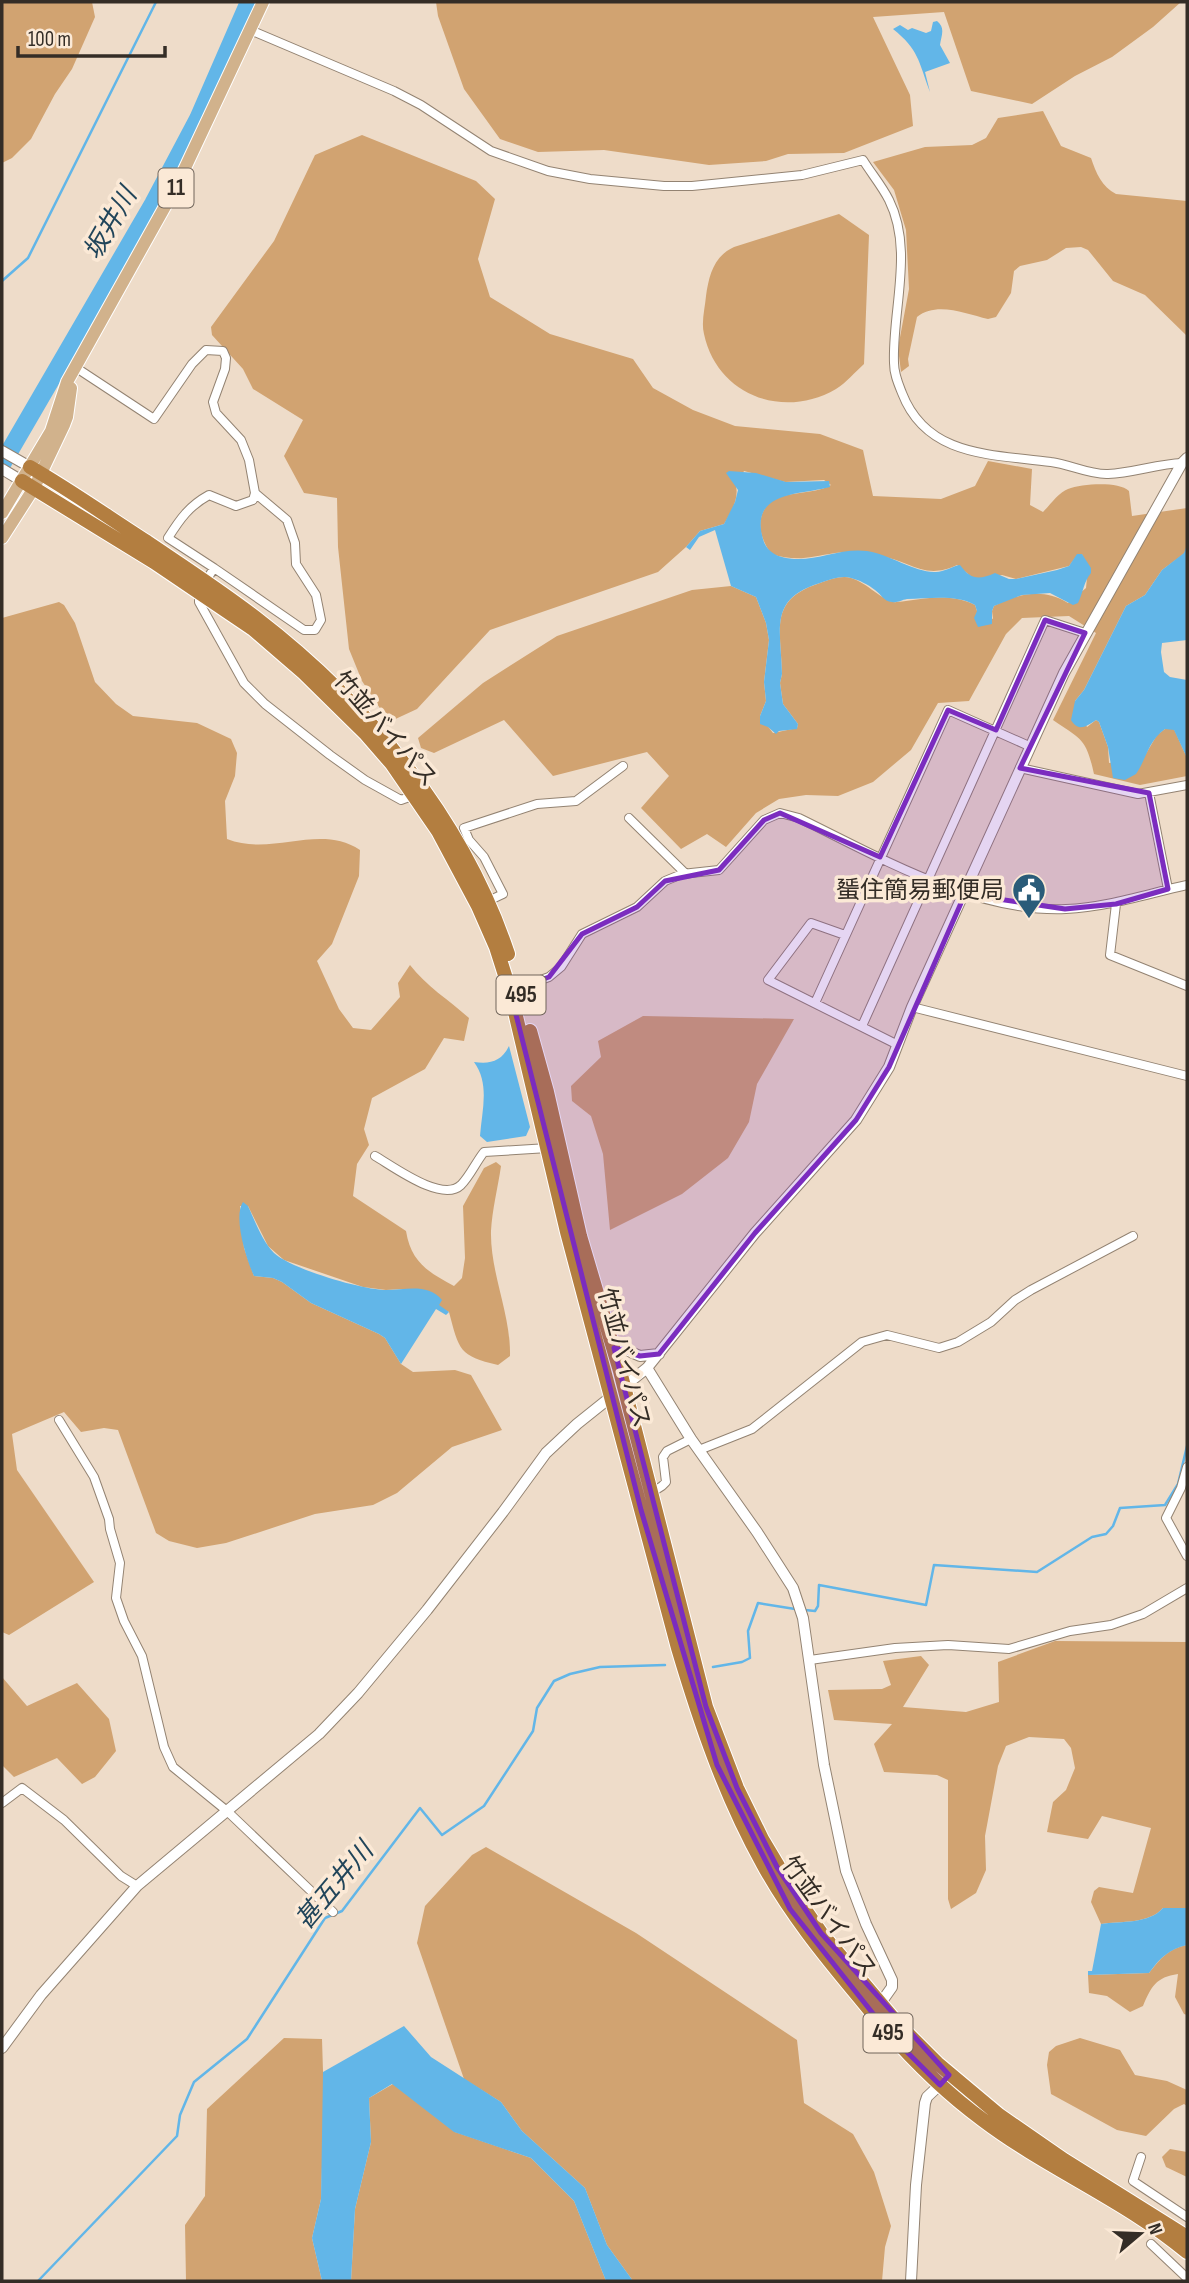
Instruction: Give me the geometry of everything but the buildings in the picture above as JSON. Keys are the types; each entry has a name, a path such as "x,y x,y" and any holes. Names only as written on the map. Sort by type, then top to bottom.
{"highway":[{"name":"竹並バイパス","path":"35,470 206,580 258,619 313,668 399,755 438,811 488,901 547,1091 580,1236 612,1344 706,1707 737,1788 762,1839 799,1902 821,1933 945,2080 985,2122 1136,2216 1187,2252"},
{"name":"竹並バイパス","path":"28,484 206,580 253,629 304,673 365,733 415,795 438,831 478,906 515,989 567,1232 697,1712 739,1817 763,1864 798,1920 890,2035 945,2080 1064,2160 1187,2237"}],"main road":[{"name":"11","path":"2,538 35,470 67,382 177,185 263,2"},
{"name":"11","path":"2,513 28,484"}],"street":[{"path":"250,30 421,105 491,151 548,171 590,180 692,186 802,175 863,160 889,201 898,225 900,275 895,376 906,404 926,431 944,443 966,450 1062,463 1105,474 1184,461"},
{"path":"75,367 154,419 192,364 206,350 223,351 226,358 225,369 213,402 216,414 241,440 249,460 255,493 253,500 236,506 209,495 195,503 182,516 168,538 206,580 304,630 315,630 321,620 316,595 296,564 295,543 287,520 255,493"},
{"path":"2,451 35,470"},
{"path":"2,2048 41,1995 137,1886 319,1734 358,1693 503,1513 546,1453 647,1368 755,1233 856,1121 889,1067 912,1007 965,894 1029,746 1085,633 1184,461"},
{"path":"4,470 28,484"},
{"path":"206,580 199,602 244,682 265,704 301,734 365,780 401,800 415,795"},
{"path":"862,1026 1045,620 1085,633"},
{"path":"815,1003 948,710 1029,746"},
{"path":"488,901 503,894 484,857 469,840 464,828 537,804 576,800 623,766"},
{"path":"1020,768 1138,794 1187,785"},
{"path":"1149,793 1168,889"},
{"path":"515,989 549,977 561,967 582,934 637,907 665,881 686,874 719,870 764,820 780,813 799,818 965,894 1031,908 1065,909 1116,904 1187,886"},
{"path":"629,818 686,874"},
{"path":"1116,904 1110,955 1187,986"},
{"path":"845,935 811,923 768,980 896,1044"},
{"path":"912,1007 1187,1076"},
{"path":"375,1156 436,1190 450,1190 460,1186 484,1152 548,1148"},
{"path":"699,1450 752,1429 862,1342 887,1335 939,1348 958,1342 991,1322 1015,1300 1031,1290 1133,1236"},
{"path":"612,1344 640,1356 659,1354"},
{"path":"647,1368 691,1439 793,1588 803,1618 824,1765 843,1859 866,1924 892,1980 889,1994 880,2004"},
{"path":"58,1420 94,1478 109,1519 120,1563 116,1598 124,1621 142,1656 164,1747 173,1767 227,1811 333,1912"},
{"path":"651,1493 666,1482 663,1457 667,1451 691,1439"},
{"path":"1187,1467 1181,1488 1166,1518 1187,1556"},
{"path":"810,1660 895,1648 948,1645 1009,1649 1070,1631 1111,1625 1143,1614 1187,1588"},
{"path":"2,1803 22,1788 64,1820 121,1876 137,1886"},
{"path":"911,2281 916,2185 925,2104 927,2097 945,2080"},
{"path":"1141,2157 1133,2181 1187,2217"},
{"path":"1151,2244 1186,2275"}],"highlighted area":[{"path":"1045,620 1085,633 1020,768 1149,793 1168,889 1116,904 1065,909 965,894 889,1067 856,1120 755,1233 659,1354 640,1356 614,1348 706,1707 737,1788 777,1867 821,1933 949,2075 940,2085 890,2035 790,1909 717,1765 641,1510 510,991 549,977 582,934 637,907 665,881 719,870 764,820 780,813 880,857 948,710 996,730"}],"shaded area":[{"path":"2,2 92,2 95,17 72,69 31,139 12,158 2,163"},
{"path":"436,2 1181,2 1112,57 1075,76 1032,104 971,91 944,12 873,17 910,95 913,126 844,153 788,154 766,161 709,165 604,150 538,152 500,139 464,89 438,16"},
{"path":"1043,111 1061,146 1091,158 1100,179 1111,191 1116,194 1187,201 1187,336 1145,295 1113,281 1088,250 1081,247 1066,248 1047,260 1020,266 1014,271 1011,293 996,317 988,319 942,309 925,312 917,317 908,359 909,366 901,372 898,348 909,289 906,230 894,190 873,162 925,147 972,145 986,138 998,118"},
{"path":"362,135 476,181 495,199 478,259 490,297 550,334 633,359 653,388 693,410 735,426 820,434 863,450 873,496 941,499 975,486 988,461 1032,469 1030,505 1043,512 1065,491 1074,487 1100,484 1129,491 1132,516 1187,508 1185,553 1162,570 1145,595 1126,606 1084,690 1075,701 1087,727 1096,720 1099,722 1108,747 1109,763 1144,757 1157,735 1165,729 1174,729 1187,758 1187,776 1140,785 1094,774 1085,746 1053,720 1096,633 1069,616 1022,618 1006,634 969,701 938,703 911,750 873,782 838,796 806,795 779,799 756,813 726,847 707,834 681,849 641,808 669,776 647,752 553,776 504,720 434,753 421,748 418,738 483,683 557,636 692,590 731,586 756,597 769,640 764,682 766,701 760,716 773,733 797,728 798,724 783,704 780,683 780,629 785,607 803,590 831,579 847,577 857,580 892,602 956,599 975,605 977,611 993,619 994,606 1022,595 1050,595 1068,603 1086,588 1087,578 1082,554 1078,554 1069,566 1016,579 1002,575 982,579 973,578 957,565 935,571 917,568 890,558 863,554 840,552 796,558 771,554 760,528 765,508 781,497 831,485 824,480 785,482 744,471 736,486 734,506 724,524 700,531 658,572 490,630 417,709 389,722 362,681 349,649 338,547 337,498 304,493 284,456 303,420 253,389 243,369 212,335 211,327 274,241 315,155"},
{"path":"839,214 869,235 864,364 840,387 816,398 795,402 774,401 755,396 723,373 711,355 704,334 706,296 714,267 727,251 734,247"},
{"path":"59,602 64,605 75,623 95,682 116,704 133,716 197,723 231,739 237,753 235,776 225,801 227,839 261,845 328,839 360,850 359,876 332,944 317,961 339,1009 353,1028 371,1030 400,997 398,983 410,965 430,986 469,1018 464,1041 444,1038 425,1069 372,1098 364,1129 369,1145 357,1164 353,1196 406,1231 412,1251 422,1265 454,1286 462,1278 465,1258 463,1206 484,1168 496,1162 501,1166 491,1231 510,1356 498,1365 468,1354 455,1335 449,1312 402,1289 363,1287 284,1260 268,1246 248,1206 240,1206 244,1248 254,1276 282,1282 311,1303 379,1334 385,1338 401,1364 413,1372 455,1370 471,1375 502,1430 452,1447 397,1493 373,1505 315,1514 226,1543 197,1548 169,1541 156,1533 118,1430 104,1428 81,1432 64,1412 12,1434 17,1470 94,1582 9,1635 2,1632 2,618"},
{"path":"643,1016 794,1019 757,1084 749,1122 728,1158 682,1194 610,1230 603,1154 591,1116 572,1101 571,1086 601,1057 598,1041"},
{"path":"1055,1641 1187,1642 1187,1908 1163,1908 1143,1919 1101,1924 1091,1902 1094,1891 1099,1887 1133,1893 1151,1828 1102,1816 1088,1839 1047,1832 1053,1802 1066,1790 1075,1768 1071,1748 1064,1739 1029,1737 1006,1746 998,1766 985,1836 986,1870 976,1893 951,1909 948,1899 948,1780 937,1775 884,1772 874,1744 892,1724 834,1720 828,1690 882,1689 891,1685 883,1661 921,1656 929,1665 903,1707 966,1712 999,1702 998,1662"},
{"path":"2,1677 27,1706 77,1683 109,1719 116,1751 95,1777 82,1784 57,1758 14,1777 2,1765"},
{"path":"486,1847 636,1933 797,2040 804,2103 853,2134 874,2172 891,2226 885,2247 882,2281 633,2281 607,2245 585,2188 522,2131 501,2102 464,2079 417,1943 425,1906 472,1855"},
{"path":"1187,1945 1187,2015 1175,1997 1178,1974 1159,1980 1143,2006 1130,2012 1107,1996 1089,1993 1088,1975 1149,1973 1165,1955"},
{"path":"284,2038 322,2039 324,2104 321,2199 312,2238 322,2281 186,2281 185,2225 205,2196 207,2109"},
{"path":"1080,2038 1120,2050 1135,2075 1167,2081 1187,2090 1187,2106 1184,2104 1174,2109 1146,2136 1117,2130 1051,2094 1047,2065 1049,2052 1056,2046"},
{"path":"393,2084 455,2132 531,2158 574,2201 606,2281 351,2281 355,2209 371,2142 369,2098"},
{"path":"1170,2149 1187,2152 1187,2177 1166,2167 1162,2157"}],"water":[{"path":"937,21 942,29 940,45 950,63 925,72 930,92 913,50 893,29 900,25 908,30 912,28 926,33 931,31 933,22"},
{"path":"726,473 756,473 786,482 829,481 830,487 781,498 764,510 761,521 764,543 778,556 803,559 846,551 867,551 927,571 941,571 960,565 968,574 976,577 995,573 1016,579 1069,566 1077,554 1082,554 1091,568 1091,573 1078,603 1073,605 1050,593 1022,595 994,606 992,624 978,627 974,618 977,611 975,605 959,599 889,601 867,585 847,577 831,579 803,590 785,607 780,630 780,683 783,704 798,724 797,729 779,731 776,734 760,724 766,701 764,682 769,640 756,597 731,586 715,530 699,537 690,550 686,547 700,531 724,524 738,490"},
{"path":"1187,545 1187,640 1162,643 1161,652 1164,672 1170,677 1187,680 1187,758 1174,730 1165,729 1151,744 1136,774 1125,780 1113,778 1108,747 1099,722 1096,720 1089,725 1076,726 1071,720 1075,701 1084,690 1126,606 1145,595 1162,570 1184,553"},
{"path":"509,1046 530,1127 526,1136 487,1142 480,1136 483,1088 479,1070 474,1062 494,1061 502,1056"},
{"path":"243,1202 248,1206 259,1231 274,1253 295,1266 328,1278 375,1289 430,1291 442,1300 439,1305 449,1312 446,1315 436,1309 401,1364 385,1338 379,1334 311,1303 282,1282 254,1276 240,1228 240,1209"},
{"path":"1163,1908 1187,1908 1187,1945 1165,1955 1149,1973 1088,1975 1088,1971 1092,1971 1101,1924 1143,1919"},
{"path":"404,2026 431,2057 501,2102 522,2131 585,2188 607,2245 633,2281 606,2281 574,2201 531,2158 454,2132 392,2084 369,2098 371,2142 355,2209 351,2281 322,2281 312,2238 321,2199 323,2072"}],"waterway":[{"path":"2,281 28,258 156,2"},
{"name":"坂井川","path":"2,464 153,204 198,119 249,2"},
{"name":"甚五井川","path":"805,1610 815,1611 818,1606 819,1585 926,1605 934,1565 1037,1572 1092,1537 1106,1534 1113,1526 1120,1508 1165,1505 1178,1484 1187,1446"},
{"name":"甚五井川","path":"713,1667 750,1658 748,1631 758,1603 795,1609"},
{"name":"甚五井川","path":"38,2281 177,2136 180,2115 194,2082 247,2039 325,1918 342,1911 420,1808 442,1835 484,1806 533,1731 537,1708 554,1681 600,1667 665,1665"}],"place":[{"name":"蜑住簡易郵便局","path":"1029,920"}]}
